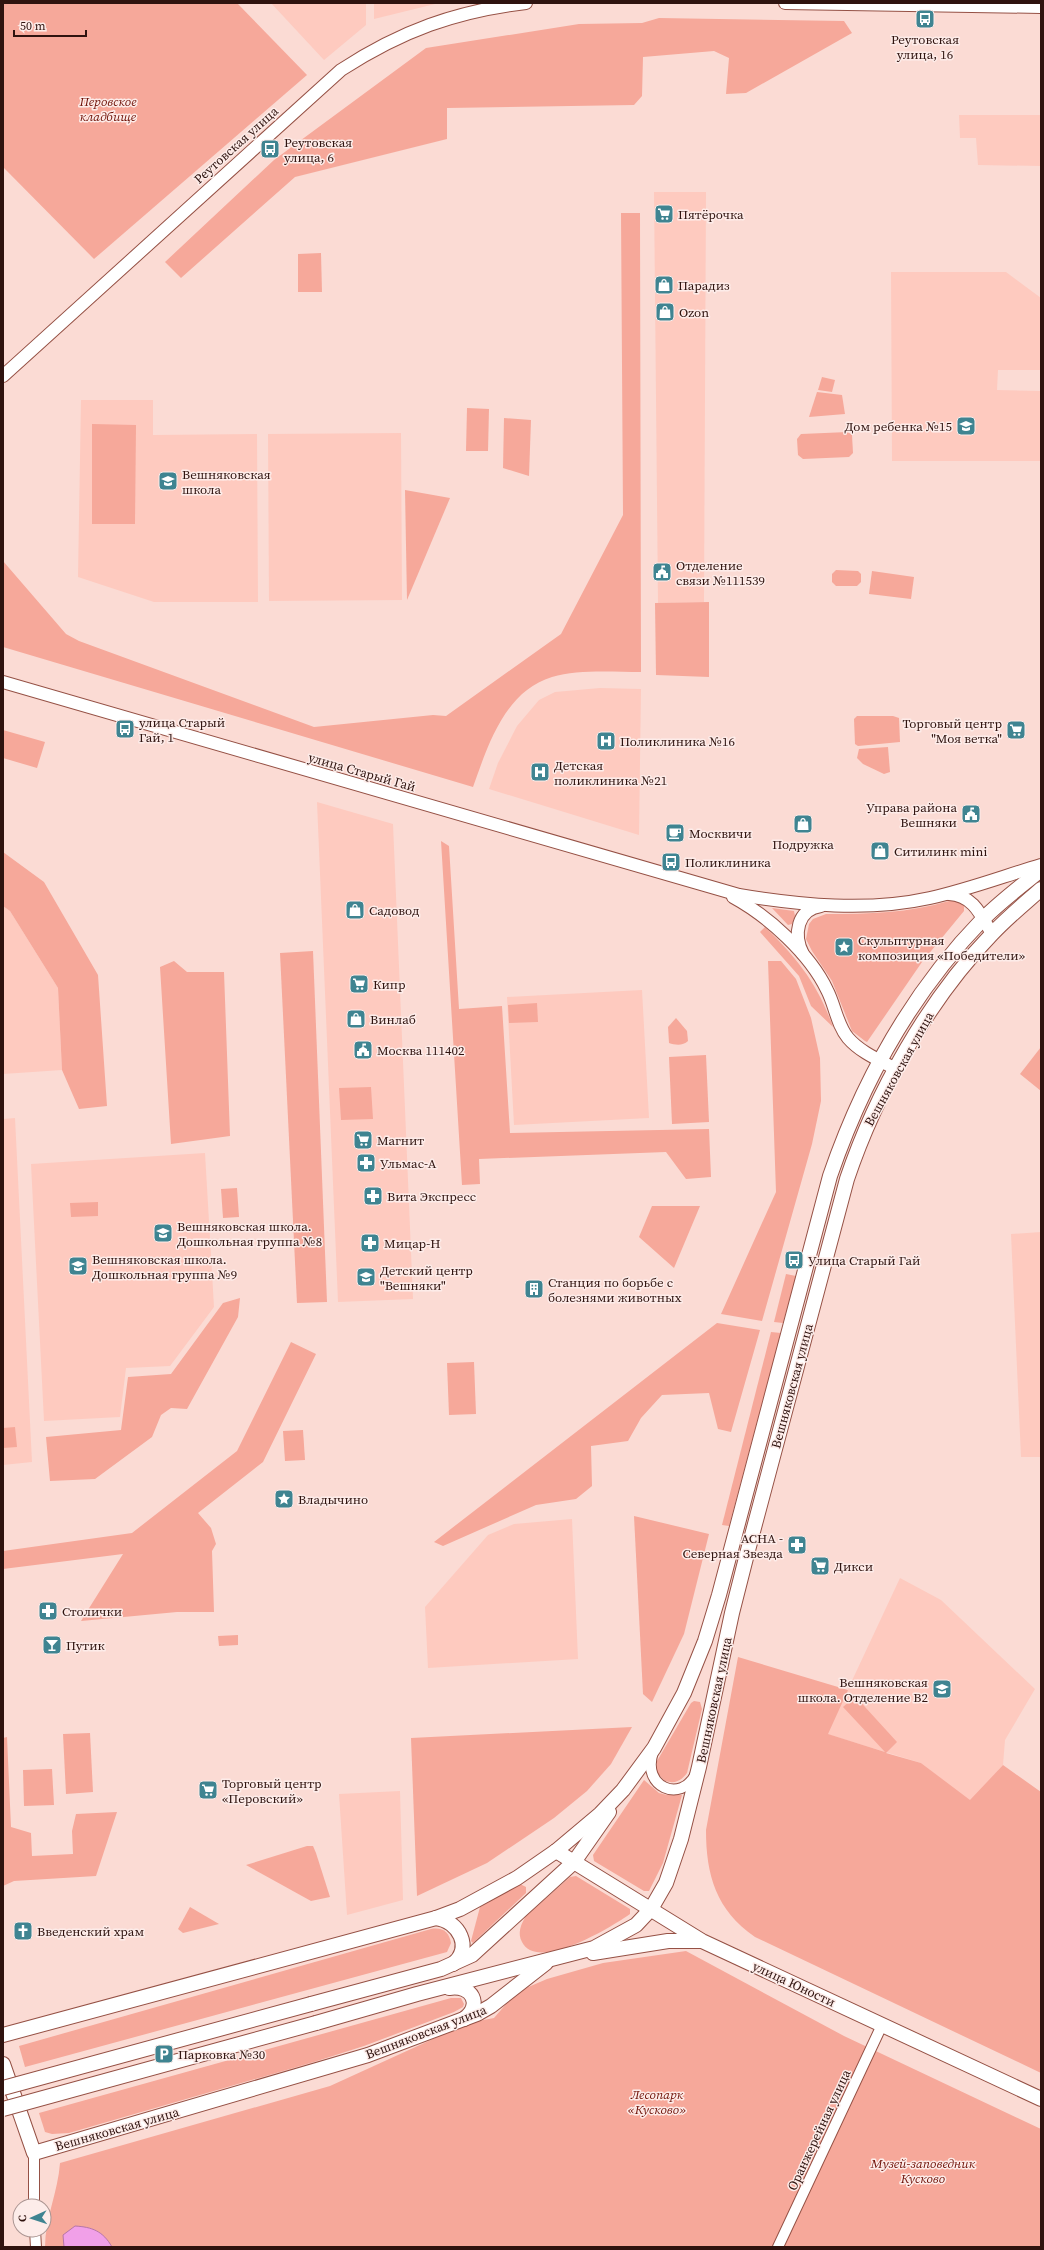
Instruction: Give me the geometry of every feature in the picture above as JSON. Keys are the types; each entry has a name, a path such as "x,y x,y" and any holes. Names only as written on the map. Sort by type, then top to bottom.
{"main road":[{"name":"Вешняковская улица","path":"3,2035 441,1916 517,1878 556,1851 600,1814 623,1790 654,1748 684,1693 711,1621 830,1176 846,1129 880,1061 914,1004 937,971 983,919 1041,870"},
{"name":"Вешняковская улица","path":"34,2153 368,2055 463,2020 491,2006 551,1960 594,1948 625,1933 636,1926 651,1909 672,1866 699,1768 734,1606 847,1179 858,1148 874,1108 896,1069 945,990 992,934 1041,889"},
{"path":"3,2088 449,1966 478,1950 574,1862 590,1842 623,1790"},
{"name":"улица Юности","path":"556,1851 702,1941 1041,2099"},
{"path":"441,1916 456,1926 462,1940 461,1954 449,1966"},
{"path":"572,1955 668,1941 702,1941"},
{"path":"3,2109 418,1994 551,1960"},
{"path":"418,1994 456,1987 465,1989 470,1992 474,2005 472,2011 463,2020"},
{"path":"3,2064 34,2153"}],"street":[{"name":"Реутовская улица","path":"3,376 341,70 377,48 422,26 473,11 526,3"},
{"path":"785,3 1041,7"},
{"name":"улица Старый Гай","path":"3,682 714,888 767,899 826,906 910,902 945,894 1041,865"},
{"name":"улица Старый Гай","path":"714,888 746,904 763,917 806,958"},
{"name":"улица Старый Гай","path":"945,894 958,895 968,899 992,934"},
{"name":"улица Старый Гай","path":"826,906 810,910 800,921 798,941 806,958 827,990 846,1036 855,1046 896,1069"},
{"path":"811,1250 814,1245 821,1244 826,1248 827,1255"},
{"path":"654,1748 650,1769 652,1777 663,1787 677,1789 685,1786 693,1780 699,1768"},
{"name":"Оранжерейная улица","path":"778,2247 882,2025"},
{"path":"34,2153 34,2198"}],"shaded area":[{"path":"271,3 366,3 366,25 324,60"},
{"path":"374,3 435,3 435,4 374,19"},
{"path":"959,115 1041,115 1041,166 978,165 976,138 960,138"},
{"path":"654,192 706,192 704,602 658,603"},
{"path":"891,272 1006,272 1041,298 1041,370 998,370 997,390 1041,391 1041,461 892,461"},
{"name":"Вешняковская школа","path":"81,400 153,400 153,435 257,434 258,602 154,602 78,577"},
{"path":"401,433 402,600 269,601 268,434"},
{"path":"600,688 641,689 639,835 489,789 498,763 517,726 539,700 555,692"},
{"path":"317,802 393,824 413,1299 338,1302"},
{"path":"3,906 10,911 58,988 62,1070 3,1074"},
{"path":"642,990 649,1118 514,1125 507,997"},
{"path":"15,1118 32,1462 3,1465 3,1119"},
{"path":"205,1153 214,1307 170,1366 126,1368 120,1417 44,1421 31,1164"},
{"path":"1041,1232 1041,1457 1021,1457 1011,1234"},
{"path":"572,1519 578,1659 428,1668 425,1607 488,1535 514,1524"},
{"name":"Вешняковская школа. Отделение В2","path":"900,1578 941,1600 1035,1689 1005,1740 1003,1765 970,1801 921,1763 827,1734"},
{"path":"400,1791 403,1900 347,1915 339,1794"},
{"path":"75,2226 87,2227 96,2231 105,2237 112,2247 64,2247 63,2235"}],"green space":[{"name":"Перовское кладбище","path":"3,3 237,3 307,75 94,259 3,167"},
{"path":"659,18 844,21 852,33 746,93 726,94 729,58 714,51 643,57 642,96 634,105 447,108 447,139 295,177 181,278 165,262 274,160 426,48 579,24 642,23"},
{"path":"621,213 640,213 641,672 562,674 536,684 522,694 510,707 500,722 492,737 473,787 3,647 3,561 66,634 79,641 314,727 433,715 446,716 561,634 623,515"},
{"path":"321,253 322,292 298,292 298,254"},
{"path":"822,377 835,380 832,392 818,390"},
{"path":"817,392 842,395 845,414 809,417"},
{"path":"467,408 489,409 488,451 466,451"},
{"path":"504,418 531,420 529,476 503,468"},
{"path":"92,424 136,425 135,524 92,524"},
{"path":"848,432 852,435 853,453 849,457 803,459 798,455 797,439 801,434"},
{"path":"405,490 450,498 407,600"},
{"path":"836,570 858,571 861,574 861,582 857,586 836,586 832,582 832,574"},
{"path":"872,571 914,577 911,599 869,594"},
{"path":"709,602 709,677 656,675 655,603"},
{"path":"857,716 893,716 899,718 900,742 858,746 855,744 854,719"},
{"path":"3,730 45,742 37,768 3,758"},
{"path":"888,747 890,772 884,774 863,764 857,758 859,749"},
{"path":"441,841 449,846 459,1009 502,1006 510,1133 709,1129 711,1177 686,1179 666,1152 479,1159 480,1184 462,1185"},
{"path":"3,852 44,882 98,975 107,1106 79,1109 62,1070 58,988 10,911 3,906"},
{"path":"956,901 964,906 964,911 922,962 867,1042 865,1041 852,1031 832,981 812,951 806,939 809,924 813,919 826,914 873,913 904,910"},
{"path":"772,908 794,911 795,916 792,924 788,925"},
{"path":"765,927 797,961 805,972 821,998 833,1027 811,1006 799,976 760,932"},
{"path":"313,951 327,1302 297,1303 280,953"},
{"path":"174,961 187,972 224,972 230,1136 171,1144 160,967"},
{"path":"768,961 781,961 796,979 811,1018 820,1058 821,1101 812,1144 762,1321 721,1314 776,1192"},
{"path":"537,1003 538,1022 509,1023 508,1005"},
{"path":"676,1018 687,1031 688,1041 686,1043 676,1045 669,1043 668,1027"},
{"path":"1041,1047 1041,1091 1020,1074"},
{"path":"706,1055 709,1122 672,1124 669,1057"},
{"path":"371,1087 373,1119 341,1120 339,1088"},
{"path":"237,1188 239,1217 223,1218 221,1189"},
{"path":"98,1202 98,1216 71,1217 70,1203"},
{"path":"652,1206 700,1206 674,1268 639,1237"},
{"path":"786,1274 796,1276 783,1323 774,1322"},
{"path":"240,1298 238,1317 187,1409 171,1408 161,1415 152,1437 95,1479 50,1481 46,1437 121,1430 128,1377 171,1374 223,1303"},
{"path":"717,1323 760,1330 731,1432 718,1429 709,1393 662,1395 641,1418 628,1441 591,1446 592,1486 576,1499 536,1505 443,1546 434,1542"},
{"path":"771,1332 781,1333 729,1526 722,1525"},
{"path":"291,1342 316,1354 263,1462 198,1513 211,1528 216,1544 212,1551 214,1612 177,1612 81,1621 123,1554 3,1569 3,1551 132,1533 237,1451"},
{"path":"474,1362 476,1414 449,1415 447,1363"},
{"path":"15,1427 17,1447 3,1448 3,1428"},
{"path":"303,1430 305,1460 285,1461 283,1431"},
{"path":"634,1516 709,1534 684,1634 652,1702 643,1694"},
{"path":"238,1635 238,1645 219,1646 218,1636"},
{"path":"738,1657 848,1690 828,1734 885,1752 843,1707 855,1696 897,1742 886,1753 921,1763 970,1800 1003,1765 1041,1792 1041,2073 755,1937 731,1915 722,1903 711,1877 708,1862 706,1830"},
{"path":"694,1701 700,1702 702,1709 687,1773 678,1781 665,1781 657,1773 657,1761 691,1703"},
{"path":"632,1727 611,1764 587,1791 554,1818 487,1863 417,1896 411,1738"},
{"path":"90,1733 93,1792 66,1794 63,1734"},
{"path":"7,1737 11,1827 31,1833 32,1856 73,1854 72,1831 76,1814 117,1812 96,1876 14,1881 3,1886 3,1738"},
{"path":"52,1769 54,1805 24,1806 23,1770"},
{"path":"644,1780 659,1793 667,1795 682,1795 663,1863 649,1891 644,1891 594,1861 593,1855"},
{"path":"307,1846 313,1846 330,1897 311,1901 246,1865"},
{"path":"576,1876 630,1909 630,1914 608,1928 575,1944 558,1950 543,1952 530,1950 522,1942 520,1935 521,1925 526,1916 570,1877"},
{"path":"520,1884 526,1887 526,1893 473,1943 471,1941 480,1907"},
{"path":"190,1907 219,1924 183,1933 178,1929"},
{"path":"431,1929 439,1929 447,1933 451,1943 447,1952 25,2067 19,2046"},
{"name":"Лесопарк «Кусково»","path":"686,1951 844,2036 1041,2129 1041,2247 45,2247 46,2238 52,2238 52,2205 60,2163 330,2086 468,2023 494,2018 507,2003 526,1988 547,1979 603,1963"},
{"path":"451,1998 461,1998 464,2004 463,2007 454,2012 364,2046 314,2062 69,2133 52,2134 45,2132 39,2113"}],"place":[{"name":"Реутовская улица, 16","path":"925,19"},
{"name":"Реутовская улица, 6","path":"270,149"},
{"name":"Пятёрочка","path":"664,214"},
{"name":"Парадиз","path":"664,285"},
{"name":"Ozon","path":"665,312"},
{"name":"Дом ребенка №15","path":"966,426"},
{"name":"Вешняковская школа","path":"168,481"},
{"name":"Отделение связи №111539","path":"662,572"},
{"name":"улица Старый Гай, 1","path":"125,729"},
{"name":"Торговый центр \"Моя ветка\"","path":"1016,730"},
{"name":"Поликлиника №16","path":"606,741"},
{"name":"Детская поликлиника №21","path":"540,772"},
{"name":"Управа района Вешняки","path":"971,814"},
{"name":"Подружка","path":"803,824"},
{"name":"Москвичи","path":"675,833"},
{"name":"Ситилинк mini","path":"880,851"},
{"name":"Поликлиника","path":"671,862"},
{"name":"Садовод","path":"355,910"},
{"name":"Скульптурная композиция «Победители»","path":"844,947"},
{"name":"Кипр","path":"359,984"},
{"name":"Винлаб","path":"356,1019"},
{"name":"Москва 111402","path":"363,1050"},
{"name":"Магнит","path":"363,1140"},
{"name":"Ульмас-А","path":"366,1163"},
{"name":"Вита Экспресс","path":"373,1196"},
{"name":"Вешняковская школа. Дошкольная группа №8","path":"163,1233"},
{"name":"Мицар-Н","path":"370,1243"},
{"name":"Улица Старый Гай","path":"794,1260"},
{"name":"Вешняковская школа. Дошкольная группа №9","path":"78,1266"},
{"name":"Детский центр \"Вешняки\"","path":"366,1277"},
{"name":"Станция по борьбе с болезнями животных","path":"534,1289"},
{"name":"Владычино","path":"284,1499"},
{"name":"АСНА - Северная Звезда","path":"797,1545"},
{"name":"Дикси","path":"820,1566"},
{"name":"Столички","path":"48,1611"},
{"name":"Путик","path":"52,1645"},
{"name":"Вешняковская школа. Отделение В2","path":"942,1689"},
{"name":"Торговый центр «Перовский»","path":"208,1790"},
{"name":"Введенский храм","path":"23,1931"},
{"name":"Парковка №30","path":"164,2054"}],"park label":[{"name":"Музей-заповедник Кусково","path":"923,2170"}]}
